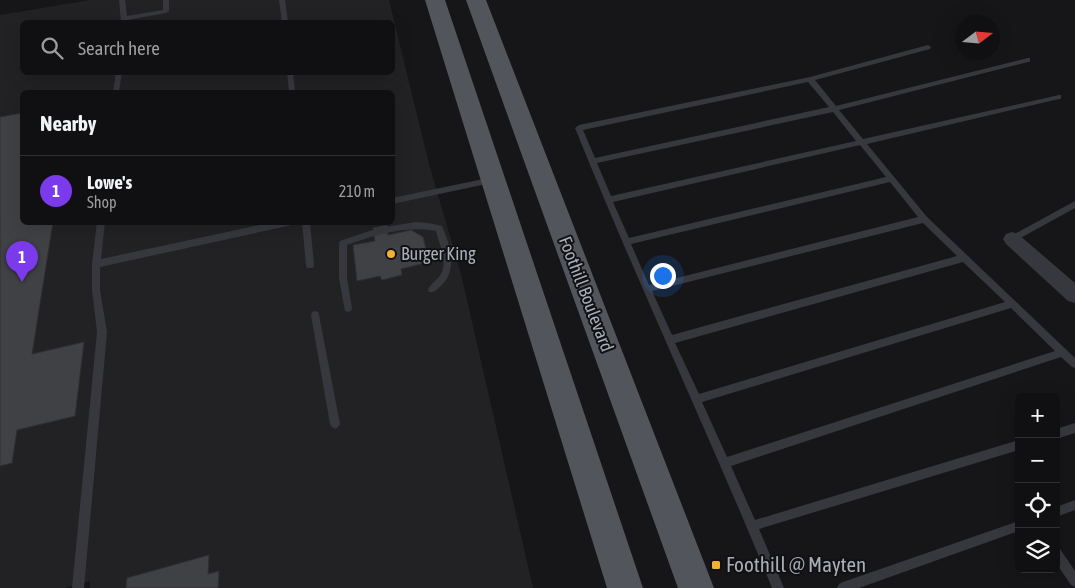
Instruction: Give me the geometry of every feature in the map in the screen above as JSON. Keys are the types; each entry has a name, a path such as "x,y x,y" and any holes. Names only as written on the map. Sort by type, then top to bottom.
{"main road":[{"path":"435,0 625,588"},
{"name":"Foothill Boulevard","path":"476,0 696,588"}],"street":[{"path":"1012,240 1075,295"}],"lane":[{"path":"122,0 124,20 166,11 166,0"},
{"path":"282,0 285,20"},
{"path":"778,588 578,128 810,79 928,48"},
{"path":"592,161 834,109 1028,60"},
{"path":"116,90 119,75"},
{"path":"290,75 292,90"},
{"path":"810,79 924,219 1075,364"},
{"path":"608,200 1059,97"},
{"path":"395,200 494,180"},
{"path":"626,242 892,180"},
{"path":"1012,240 1075,204"},
{"path":"648,289 924,219"},
{"path":"348,308 343,278 343,243 409,226 427,224 439,228 448,260 445,276 432,289"},
{"path":"78,588 102,332 96,290 96,264 101,225"},
{"path":"96,264 278,225"},
{"path":"306,225 310,265"},
{"path":"670,340 964,258"},
{"path":"697,400 1012,304"},
{"path":"315,315 335,424"},
{"path":"725,463 1063,352"},
{"path":"1060,433 1075,428"},
{"path":"752,526 1015,446"},
{"path":"1060,511 1075,505"},
{"path":"843,588 1015,527"},
{"path":"1060,559 1075,581"}],"shaded area":[{"path":"90,0 389,0 394,20 20,20 20,75 395,75 395,25 429,164 461,274 533,588 90,588 90,581 64,588 0,588 0,15"}],"building":[{"path":"20,113 20,225 53,225 32,354 84,342 75,416 17,430 12,463 0,466 0,117"},
{"name":"Burger King","path":"387,225 388,235 411,230 423,237 429,262 401,269 402,275 382,280 380,276 357,281 353,245 375,241 373,228"},
{"path":"209,555 208,574 219,571 218,588 126,588 127,578"}],"place":[{"name":"Burger King","path":"391,254"},
{"name":"Lowe's","path":"22,282"},
{"name":"Foothill @ Mayten","path":"716,565"}]}
